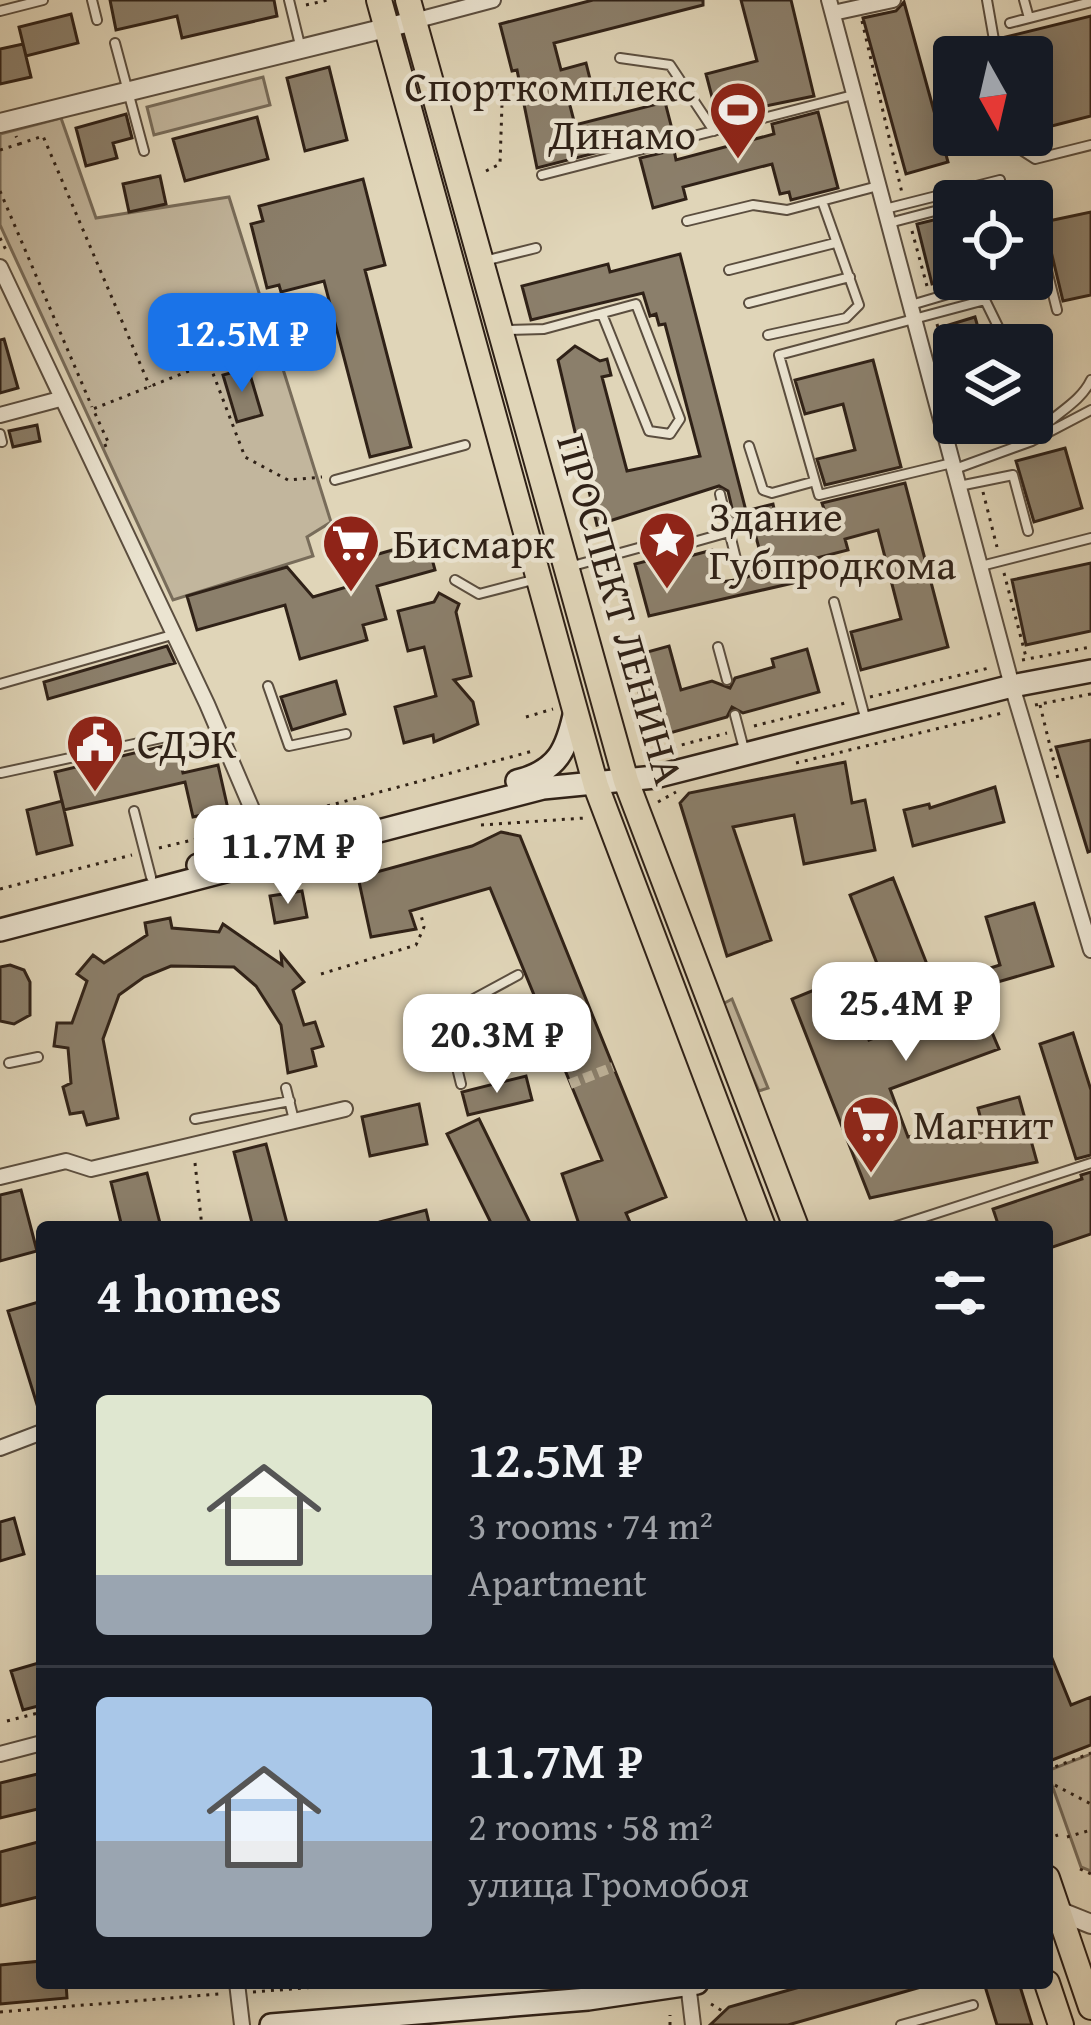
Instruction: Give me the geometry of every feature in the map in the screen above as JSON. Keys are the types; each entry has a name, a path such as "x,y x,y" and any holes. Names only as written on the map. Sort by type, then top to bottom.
{"highway":[{"name":"ПРОСПЕКТ ЛЕНИНА","path":"379,0 540,579 565,709 761,1221"},
{"name":"ПРОСПЕКТ ЛЕНИНА","path":"411,10 626,781 794,1221"},
{"path":"1053,1910 1091,2007"},
{"path":"1049,1989 1061,2025"}],"main road":[{"path":"0,917 151,877 543,788 626,781 1091,671"},
{"path":"0,931 539,776 562,758 565,709"},
{"path":"539,776 596,786"},
{"path":"272,2025 336,2023 645,1989"}],"street":[{"path":"0,123 386,28 411,10 493,0"},
{"path":"893,0 831,6 1012,686 1091,950"},
{"path":"0,268 270,853"},
{"path":"0,415 60,399"},
{"path":"0,1177 66,1161 91,1169 345,1109"},
{"path":"0,1448 36,1434"},
{"path":"0,1754 36,1745"},
{"path":"1053,1910 1091,1924"},
{"path":"238,1989 242,2025"},
{"path":"691,1989 693,2025"}],"lane":[{"path":"0,11 43,0"},
{"path":"92,0 98,20"},
{"path":"289,0 301,50"},
{"path":"987,0 994,36"},
{"path":"1024,0 1029,18"},
{"path":"1010,23 1091,2"},
{"path":"115,43 144,151"},
{"path":"620,58 670,65 687,84 714,131"},
{"path":"542,175 854,95"},
{"path":"1053,154 1091,145"},
{"path":"687,221 753,205 787,210 878,186"},
{"path":"768,334 854,314 859,305 822,201"},
{"path":"886,216 933,201"},
{"path":"886,216 933,209"},
{"path":"729,270 835,243"},
{"path":"482,262 536,248"},
{"path":"749,303 850,278"},
{"path":"1053,294 1057,310"},
{"path":"943,300 778,355 819,496 974,462 1024,444"},
{"path":"911,312 985,300 997,324"},
{"path":"501,330 544,329 636,304 680,419 670,434 649,431 602,314"},
{"path":"1053,418 1084,395 1091,380"},
{"path":"1053,430 1091,410"},
{"path":"332,477 465,446"},
{"path":"749,446 763,490 772,493 812,482"},
{"path":"958,486 1013,475 1028,531"},
{"path":"721,494 740,571"},
{"path":"567,568 671,539 690,543 729,532"},
{"path":"980,566 1091,538"},
{"path":"455,580 479,594 540,579"},
{"path":"834,602 866,723"},
{"path":"0,683 172,635"},
{"path":"718,647 727,680"},
{"path":"268,686 289,746 346,734"},
{"path":"736,715 746,754"},
{"path":"2,773 180,734"},
{"path":"134,811 151,877"},
{"path":"461,1084 444,1015 518,975"},
{"path":"9,1063 38,1057"},
{"path":"286,1088 294,1120"},
{"path":"195,1119 290,1101"},
{"path":"241,1110 245,1131"},
{"path":"912,1221 1091,1163"},
{"path":"901,2025 973,2005"}],"path":[{"path":"486,171 500,164 502,104 524,95"},
{"path":"19,144 43,136 150,386"},
{"path":"0,191 109,444 104,446"},
{"path":"93,409 209,363 244,457 288,480 332,477"},
{"path":"969,444 974,462"},
{"path":"979,480 1026,659"},
{"path":"790,764 1091,694"},
{"path":"1040,704 1061,790"},
{"path":"526,717 565,709"},
{"path":"269,822 532,751"},
{"path":"663,801 677,791"},
{"path":"553,819 587,818"},
{"path":"321,974 416,945 424,927 421,915"},
{"path":"191,1145 201,1221"},
{"path":"7,1721 36,1714"},
{"path":"1053,1768 1091,1753"},
{"path":"1053,1783 1091,1804"},
{"path":"1066,1837 1091,1830"},
{"path":"1053,1837 1058,1835"},
{"path":"1080,1869 1091,1874"},
{"path":"213,1989 214,1994"},
{"path":"0,2012 234,1989"},
{"path":"712,2004 724,2012"},
{"path":"670,2015 670,2025"}],"shaded area":[{"path":"263,77 270,105 154,135 147,107"},
{"path":"61,118 96,218 229,197 331,522 307,537 313,556 173,600 0,225 0,134"},
{"path":"732,999 768,1088 759,1091 721,1005"},
{"path":"1091,1754 1091,1871 1081,1867 1053,1788 1053,1769"}],"building":[{"path":"110,0 274,0 277,16 182,38 177,16 116,30"},
{"path":"593,0 703,0 703,5 554,43 561,70 586,63 593,91 568,98 575,125 665,102 673,133 537,168 517,70 512,71 500,24"},
{"path":"741,0 791,0 814,96 717,116 706,74 757,61"},
{"path":"904,2 933,107 933,156 946,156 948,162 906,174 863,18 896,11"},
{"path":"71,14 78,43 26,56 19,27"},
{"path":"1091,16 1091,116 1053,126 1053,36 1010,36"},
{"path":"23,44 31,77 0,84 0,49"},
{"path":"329,67 347,140 305,151 287,78"},
{"name":"Спорткомплекс Динамо","path":"818,112 838,188 791,200 789,192 780,194 772,164 683,187 686,199 653,208 640,158 674,150 676,160 774,134 772,124"},
{"path":"126,114 132,138 113,143 117,158 86,166 76,128"},
{"path":"257,117 268,159 185,181 173,139"},
{"path":"160,176 166,204 129,212 123,184"},
{"path":"363,179 385,265 365,270 411,447 370,457 324,281 281,292 279,285 267,288 251,224 263,221 259,206"},
{"path":"1091,212 1091,295 1063,301 1053,259 1053,220"},
{"path":"933,220 932,284 917,224"},
{"path":"680,254 746,511 773,504 777,522 824,509 822,503 905,483 948,647 861,670 851,632 901,619 878,530 845,539 848,550 789,565 793,583 649,616 635,564 685,551 686,557 712,550 721,582 742,579 765,570 753,526 737,530 728,491 719,486 597,525 558,360 575,346 600,361 607,359 611,375 602,377 627,471 700,456 665,324 659,325 656,314 650,316 643,293 531,320 522,286 608,264 610,272"},
{"path":"4,339 18,388 0,393 0,340"},
{"path":"873,360 901,467 825,485 817,459 855,450 843,404 805,414 795,380"},
{"path":"248,368 262,415 237,422 223,375"},
{"path":"37,425 40,441 13,447 9,431"},
{"path":"1065,448 1082,508 1034,522 1016,461"},
{"name":"Бисмарк","path":"427,540 435,570 377,586 386,619 363,625 367,640 300,659 285,605 197,630 187,596 287,567 313,597 350,586 342,559 349,545 364,543 375,555"},
{"path":"1091,563 1091,631 1026,645 1012,580"},
{"path":"439,593 459,604 456,612 471,676 454,680 473,702 478,724 434,742 433,735 404,743 395,707 436,696 424,647 408,651 398,611 434,602"},
{"path":"167,646 175,663 48,699 44,682"},
{"path":"669,646 681,690 712,681 730,688 735,678 774,667 772,659 807,649 819,692 743,713 732,707 727,717 652,738 629,657"},
{"path":"336,681 345,714 292,730 281,697"},
{"path":"1091,740 1091,851 1088,852 1056,747"},
{"path":"176,743 183,773 218,765 228,809 193,817 185,782 64,810 55,772"},
{"path":"845,762 852,803 865,800 875,850 804,864 794,815 733,827 771,940 727,956 680,803 689,793"},
{"path":"995,787 1004,822 913,846 904,810 929,804 930,808"},
{"path":"62,801 72,845 37,854 27,810"},
{"path":"501,832 520,836 666,1197 626,1213 629,1221 578,1221 562,1174 602,1160 490,888 410,911 416,929 371,937 358,877 472,846"},
{"path":"893,878 945,1010 977,997 999,1049 890,1089 908,1137 981,1120 978,1108 1019,1097 1037,1162 870,1198 792,999 846,977 869,1040 902,1027 850,895"},
{"path":"302,891 307,917 275,923 270,896"},
{"path":"1034,903 1053,966 991,984 987,969 1000,965 986,917"},
{"path":"170,918 172,928 219,932 223,924 282,965 281,954 304,982 293,990 304,1025 315,1022 323,1046 312,1049 316,1066 288,1073 281,1025 256,986 234,967 171,966 119,995 103,1039 118,1118 87,1125 83,1112 70,1114 63,1087 71,1083 68,1048 54,1046 57,1023 72,1023 87,981 77,974 93,955 104,963 147,935 145,923"},
{"path":"0,967 24,970 30,982 30,1015 14,1024 0,1021"},
{"path":"1073,1033 1091,1090 1091,1155 1076,1159 1040,1044"},
{"path":"526,1076 532,1100 468,1115 462,1092"},
{"path":"419,1104 427,1144 370,1156 362,1117"},
{"path":"479,1119 529,1221 490,1221 447,1134"},
{"path":"266,1144 286,1221 251,1221 234,1152"},
{"path":"1091,1172 1091,1234 1053,1247 1053,1221 997,1221 993,1209 1082,1179 1081,1175"},
{"path":"147,1173 159,1221 121,1221 111,1182"},
{"path":"21,1190 36,1251 0,1261 0,1195"},
{"path":"426,1210 429,1221 384,1221"},
{"path":"36,1303 36,1401 8,1311"},
{"path":"14,1518 24,1554 0,1561 0,1522"},
{"path":"1053,1661 1071,1705 1091,1697 1091,1745 1053,1760"},
{"path":"36,1664 36,1707 23,1710 11,1671"},
{"path":"36,1774 36,1809 0,1818 0,1783"},
{"path":"36,1843 36,1897 0,1906 0,1852"},
{"path":"36,1962 36,1989 66,1989 67,1998 0,2004 0,1965"},
{"path":"793,1989 914,1989 788,2025 710,2025 729,2007"},
{"path":"986,1989 1021,1989 1032,2025 997,2025"}],"tunnel":[{"path":"570,1084 613,1067"}],"place":[{"name":"Спорткомплекс Динамо","path":"738,161"},
{"name":"Здание Губпродкома","path":"667,591"},
{"name":"Бисмарк","path":"351,594"},
{"name":"СДЭК","path":"95,794"},
{"name":"Магнит","path":"871,1175"}]}
